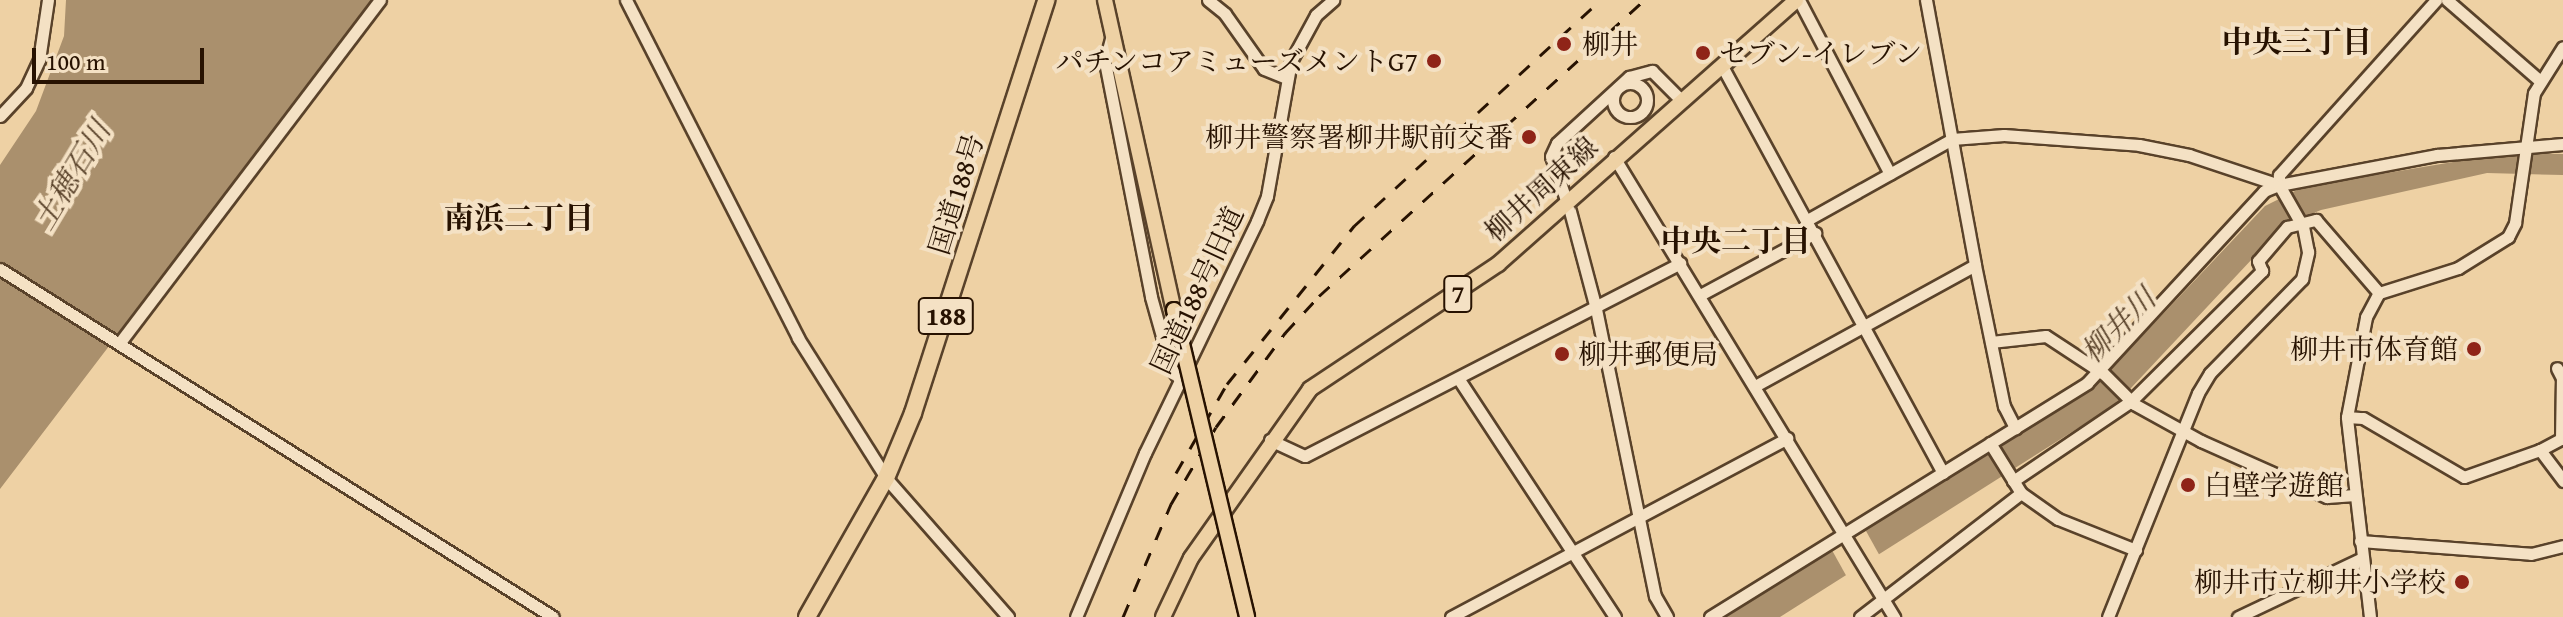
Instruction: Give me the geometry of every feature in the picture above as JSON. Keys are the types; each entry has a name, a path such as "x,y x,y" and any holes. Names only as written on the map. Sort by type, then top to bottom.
{"highway":[{"name":"国道188号","path":"807,617 886,478 934,355 1047,1"}],"main road":[{"name":"柳井周東線","path":"1163,617 1186,567 1270,440 1310,389 1346,361 1463,291 1568,205 1614,157 1797,0"},
{"path":"1104,3 1247,617"}],"street":[{"path":"0,116 26,88 39,60 48,0"},
{"path":"119,340 380,0"},
{"path":"626,0 798,338 886,478 1008,617"},
{"path":"1208,0 1225,14 1264,69 1286,78"},
{"name":"国道188号旧道","path":"1076,617 1180,380 1267,196 1286,78 1299,42 1333,0"},
{"path":"1797,0 1890,174"},
{"path":"1926,0 2004,406 2015,428"},
{"path":"2112,616 2183,430 2210,373 2302,279 2308,252 2301,224 2283,190 2279,175 2436,0"},
{"path":"2447,0 2538,79"},
{"path":"1112,31 1105,62 1151,297 1171,368 1180,380"},
{"path":"2370,617 2347,417 2366,317 2379,293 2458,268 2508,237 2521,183 2538,79 2563,47"},
{"path":"1722,66 1809,219 1862,325 1943,473"},
{"path":"1667,617 1655,596 1596,309 1568,205 1551,156 1557,143 1636,72 1652,71 1681,100"},
{"path":"1809,219 1952,139 2004,135 2139,145 2189,155 2283,190"},
{"path":"1710,617 1848,537 1943,473 2103,373 2264,191 2283,190 2437,155 2527,150 2563,144"},
{"path":"1614,157 1894,617"},
{"path":"2011,478 2129,400 2262,271 2258,261 2287,227 2316,220 2379,293"},
{"path":"1700,295 1815,233"},
{"path":"1270,440 1305,456 1596,309 1680,263"},
{"path":"1755,386 1975,265"},
{"path":"0,269 119,340 553,617"},
{"path":"1991,342 2046,336 2103,373 2129,400 2183,430 2327,497 2355,495"},
{"path":"2347,417 2363,418 2464,477 2540,450 2561,439 2562,378 2557,368"},
{"path":"1458,378 1615,617"},
{"path":"1451,617 1787,438"},
{"path":"1991,445 2021,493 2058,519 2136,550"},
{"path":"2540,450 2563,481"},
{"path":"1860,617 1882,597 2021,493"},
{"path":"2360,541 2531,554 2563,546"},
{"path":"2238,617 2362,558"}],"water":[{"name":"土穂石川","path":"66,0 373,0 0,489 0,165 36,111 64,36"},
{"path":"2507,153 2563,154 2563,175 2487,173 2321,210 2284,225 2116,404 1780,617 1726,617 2095,386 2265,206 2303,187"}],"pier":[{"path":"1866,531 1881,558 1847,577 1832,550"}],"railway":[{"path":"1176,473 1227,384 1354,226 1601,0"},
{"path":"1123,617 1171,504 1216,427 1285,333 1319,296 1644,0"}],"place":[{"name":"柳井","path":"1564,44"},
{"name":"セブン-イレブン","path":"1703,53"},
{"name":"パチンコアミューズメントG7","path":"1434,61"},
{"name":"柳井警察署柳井駅前交番","path":"1529,137"},
{"name":"柳井市体育館","path":"2474,349"},
{"name":"柳井郵便局","path":"1562,354"},
{"name":"白壁学遊館","path":"2188,485"},
{"name":"柳井市立柳井小学校","path":"2462,582"}],"district":[{"name":"中央三丁目","path":"2297,41"},
{"name":"南浜二丁目","path":"519,217"},
{"name":"中央二丁目","path":"1736,240"}],"water label":[{"name":"柳井川","path":"2118,325"}]}
